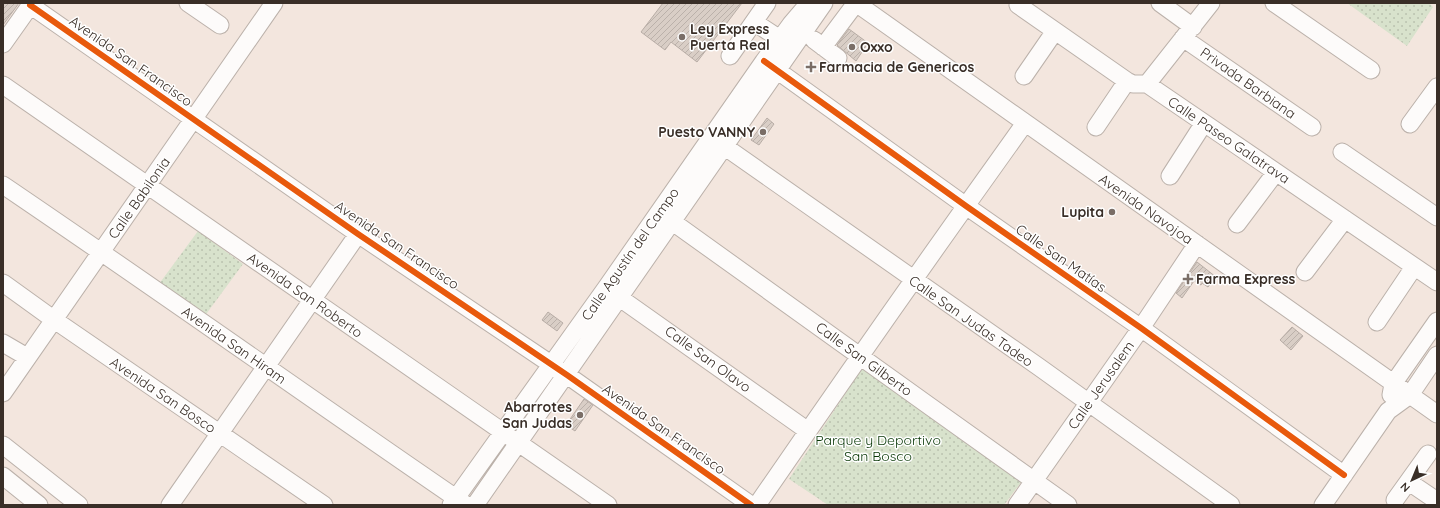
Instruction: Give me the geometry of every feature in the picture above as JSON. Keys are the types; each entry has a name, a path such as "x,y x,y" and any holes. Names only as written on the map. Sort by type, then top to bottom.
{"street":[{"path":"188,3 220,25"},
{"name":"Calle Babilonia","path":"3,393 274,3"},
{"path":"730,56 767,3"},
{"path":"793,3 798,28 838,58"},
{"name":"Calle Agustín del Campo","path":"771,65 780,39 798,28 809,3"},
{"name":"Calle Agustín del Campo","path":"458,503 503,433 551,365 613,292 798,28 824,3"},
{"path":"823,47 856,3"},
{"name":"Avenida Navojoa","path":"856,3 875,10 1025,123 1437,414"},
{"name":"Privada Barbiana","path":"1160,3 1188,33 1312,127"},
{"path":"1147,84 1211,3"},
{"path":"1274,3 1371,70"},
{"path":"3,44 31,4"},
{"name":"Avenida San Francisco","path":"31,4 358,234 567,375 751,505"},
{"name":"Calle Paseo Galatrava","path":"1018,5 1127,81 1133,84 1147,84 1437,282"},
{"path":"754,22 780,39"},
{"path":"1024,76 1055,31"},
{"name":"Calle San Matías","path":"771,65 966,206 1141,328 1344,475"},
{"path":"1096,126 1127,81"},
{"name":"Avenida San Roberto","path":"3,85 608,505"},
{"path":"1410,124 1437,87"},
{"path":"758,505 859,356 914,281 1025,123"},
{"path":"1170,176 1204,123"},
{"name":"Calle San Judas Tadeo","path":"718,142 1231,505"},
{"path":"1342,152 1437,218"},
{"path":"1237,224 1276,172"},
{"name":"Avenida San Hiram","path":"3,185 102,252 458,503"},
{"name":"Calle San Gilberto","path":"666,217 1068,505"},
{"path":"1305,272 1345,219"},
{"path":"170,505 358,234"},
{"name":"Calle Jerusalem","path":"1017,505 1141,328 1197,244"},
{"path":"1377,322 1414,267"},
{"name":"Avenida San Bosco","path":"3,283 324,505"},
{"name":"Calle Agustín del Campo","path":"475,505 567,375 613,292"},
{"name":"Calle San Olavo","path":"613,292 808,432"},
{"path":"1388,411 1393,384 1437,321"},
{"path":"3,343 28,357"},
{"path":"1323,505 1388,411 1410,395 1437,355"},
{"path":"3,445 80,505"},
{"path":"1395,500 1428,454"},
{"path":"3,476 39,505"},
{"path":"1409,482 1437,501"}],"green space":[{"path":"1347,3 1429,3 1433,7 1407,46"},
{"path":"198,231 243,264 204,317 159,284"},
{"name":"Parque y Deportivo San Bosco","path":"863,367 1022,481 1004,505 828,505 789,479"}],"building":[{"path":"3,3 19,3 3,25"},
{"name":"Ley Express Puerta Real","path":"663,3 742,3 697,62 671,42 665,50 641,32"},
{"name":"Oxxo","path":"849,29 868,43 856,61 837,45"},
{"name":"Puesto VANNY","path":"767,118 774,124 759,145 751,140"},
{"path":"1197,262 1216,277 1208,287 1202,283 1201,285 1194,281 1182,298 1176,293"},
{"path":"548,312 563,323 557,331 542,320"},
{"path":"1292,327 1303,336 1291,350 1280,340"},
{"name":"Abarrotes San Judas","path":"584,399 593,405 575,431 566,425"}],"cycle path":[{"path":"30,5 358,234 567,375 751,505"},
{"path":"764,61 966,206 1141,328 1344,475"}],"place":[{"name":"Ley Express Puerta Real","path":"682,37"},
{"name":"Oxxo","path":"852,47"},
{"name":"Farmacia de Genericos","path":"811,67"},
{"name":"Puesto VANNY","path":"763,132"},
{"name":"Lupita","path":"1112,212"},
{"name":"Farma Express","path":"1188,279"},
{"name":"Abarrotes San Judas","path":"580,415"}]}
